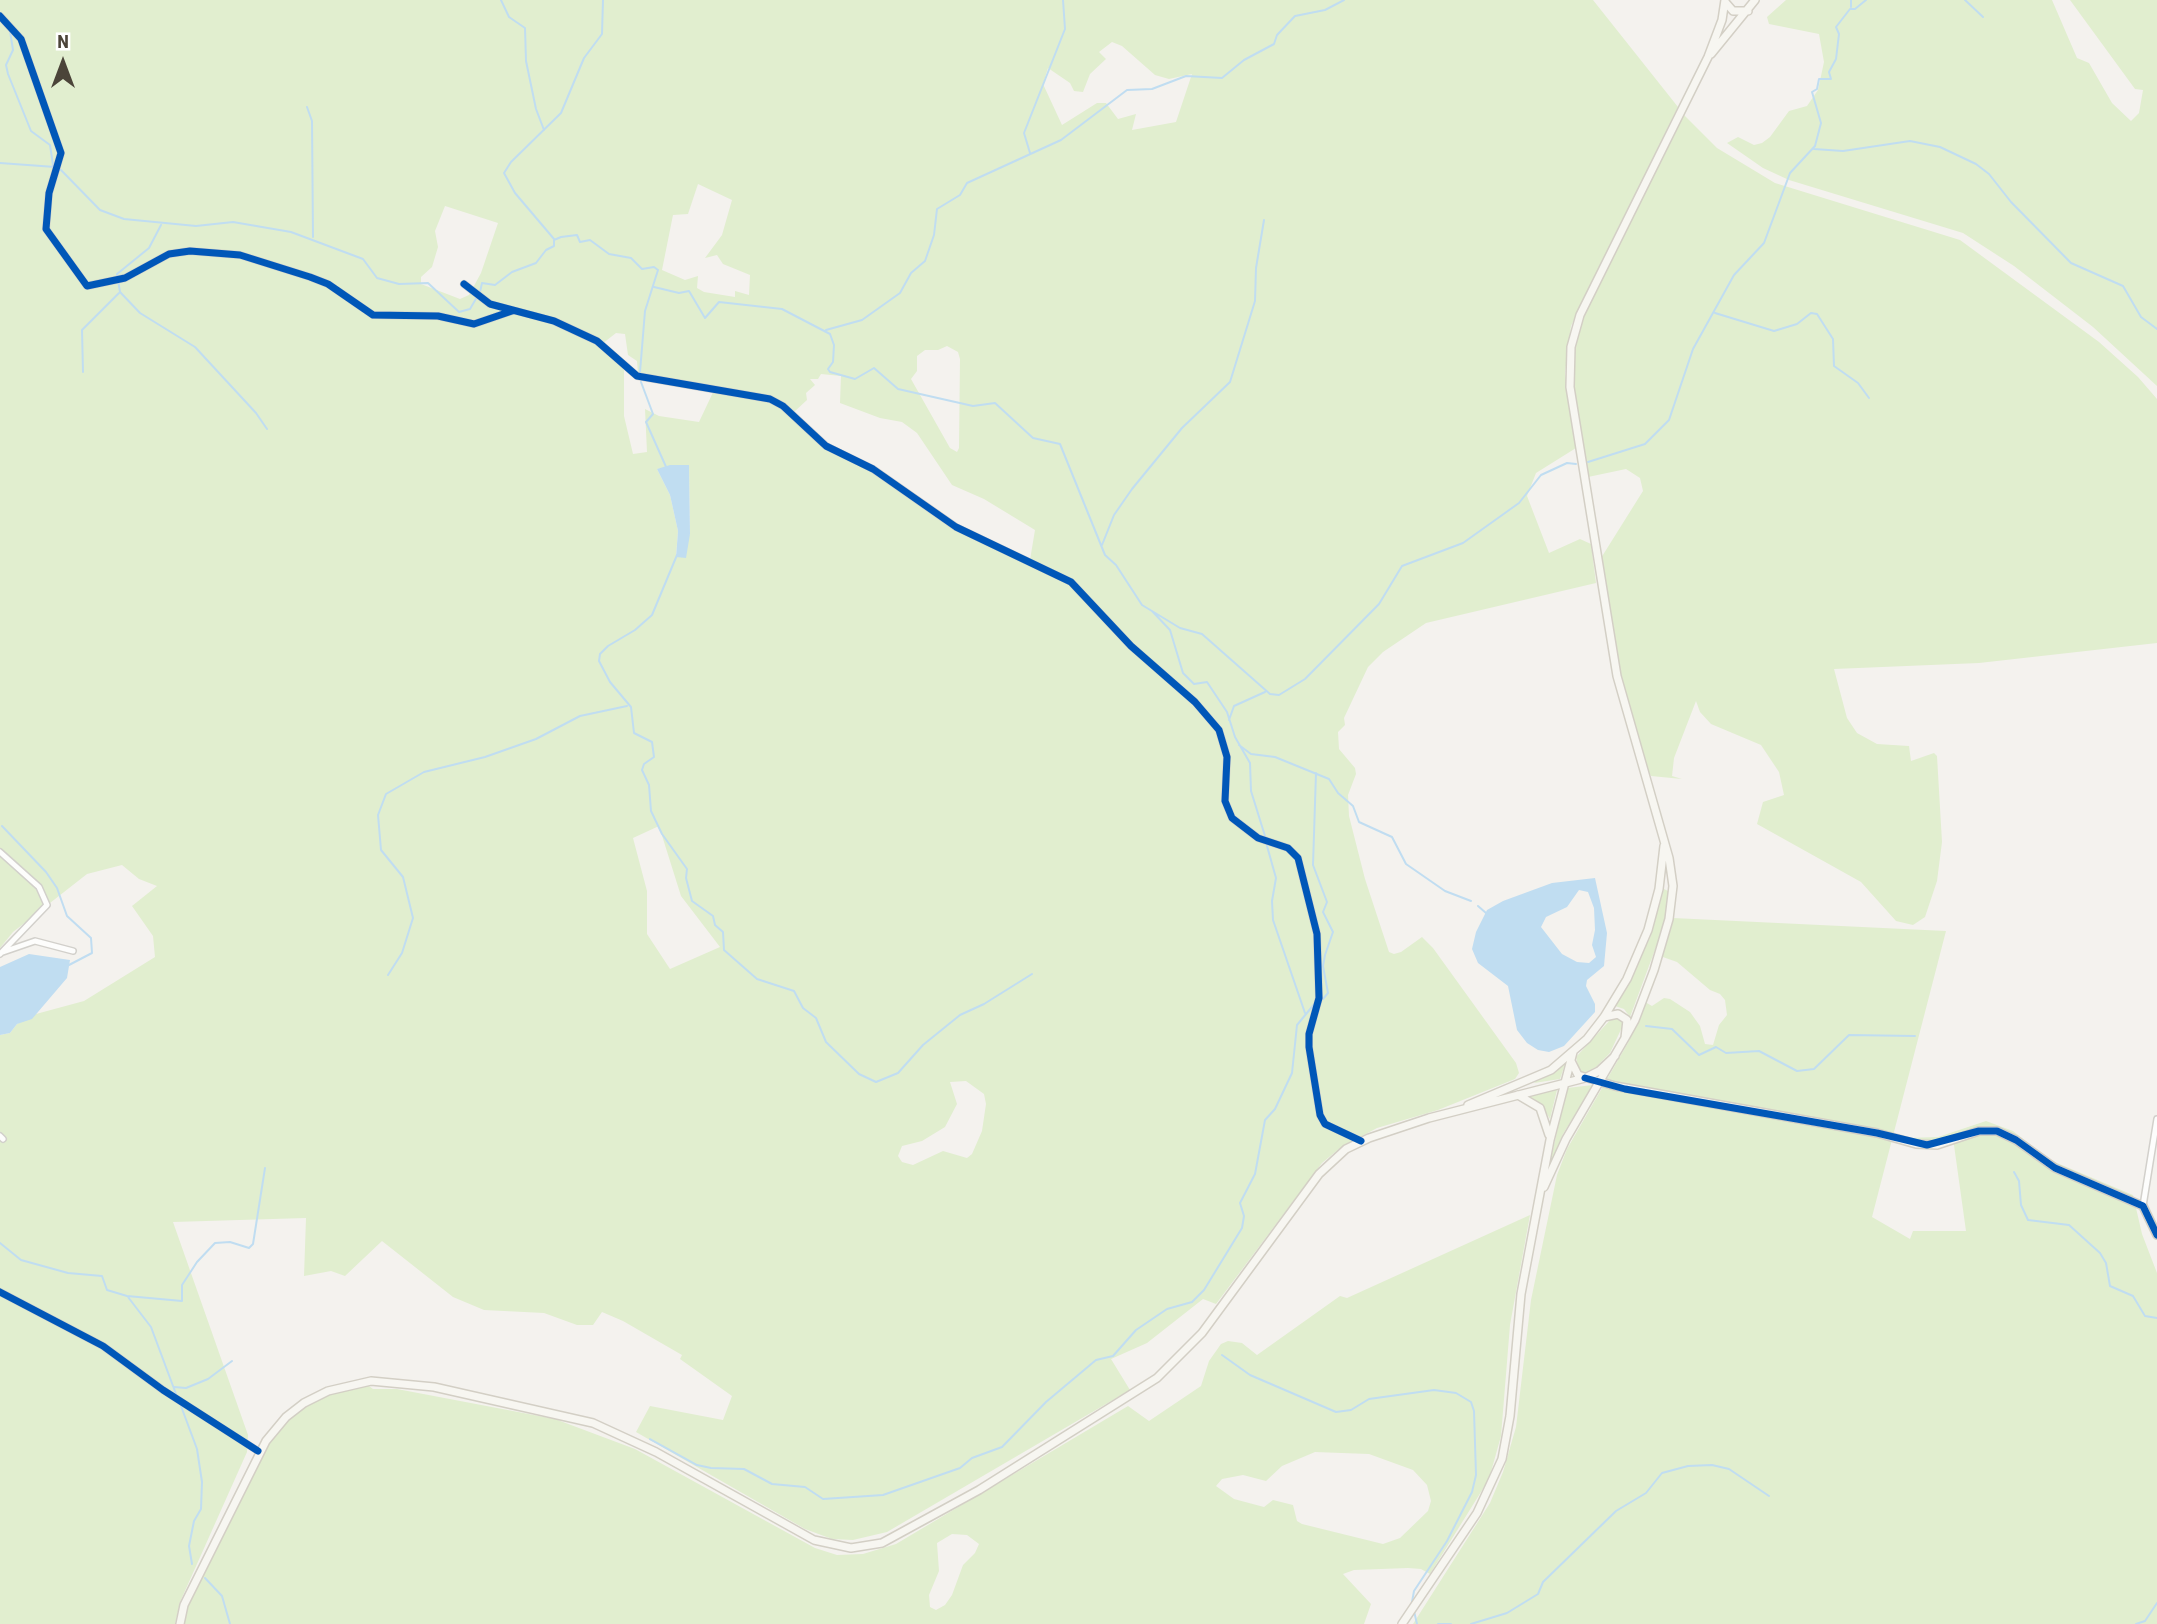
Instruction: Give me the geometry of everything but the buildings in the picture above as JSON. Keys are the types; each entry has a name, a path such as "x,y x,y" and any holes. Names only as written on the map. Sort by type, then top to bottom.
{"main road":[{"path":"1725,0 1732,11 1748,11"},
{"path":"1539,1201 1566,1139 1636,1020 1669,919 1673,891 1672,869 1617,676 1570,387 1570,356 1580,315 1708,57 1722,20 1725,0"},
{"path":"1708,57 1755,0"},
{"path":"1462,1109 1551,1070 1571,1056 1605,1017 1635,962 1659,889 1664,843"},
{"path":"1659,889 1666,887 1673,891"},
{"path":"1605,1017 1618,1014 1627,1020 1625,1038"},
{"path":"1571,1056 1572,1069 1585,1078"},
{"path":"1402,1624 1476,1513 1502,1459 1510,1416 1518,1314 1550,1140 1571,1056"},
{"path":"1585,1078 1615,1056"},
{"path":"180,1624 184,1605 258,1451 286,1418 328,1391 371,1381 434,1387 593,1423 656,1452 792,1529 830,1546 851,1548 882,1543 979,1490 1157,1378 1219,1311 1319,1174 1336,1157 1361,1141 1563,1081 1585,1078 1625,1089 1877,1133 1927,1145 1979,1131 1997,1131 2055,1168 2143,1206 2157,1235"},
{"path":"1517,1095 1540,1108 1550,1140"}],"street":[{"path":"0,16 21,39 61,153 49,193 48,234 88,286 125,278 163,257 181,251 240,255 304,274 328,284 373,315 438,316 474,324 512,311"},
{"path":"464,284 478,296 512,311 564,325 597,341 637,376 738,392 777,402 825,446 873,469 956,527 1067,579 1131,646 1195,702 1219,730 1224,744 1224,789 1228,811 1244,829 1292,851 1303,870 1318,939 1320,998 1309,1034 1309,1047 1320,1115 1329,1127 1361,1141"},
{"path":"0,852 39,887 47,905 0,953"},
{"path":"0,953 35,941 74,951"},
{"path":"2143,1206 2157,1119"},
{"path":"0,1292 103,1346 163,1391 258,1451"}],"green space":[{"path":"0,0 1593,0 1678,107 1571,326 1565,373 1576,448 1536,473 1527,496 1549,553 1580,539 1591,544 1596,583 1426,623 1383,652 1368,667 1344,718 1345,725 1338,732 1339,749 1355,768 1356,774 1348,795 1349,816 1365,879 1389,952 1401,952 1422,937 1433,948 1516,1063 1519,1073 1515,1079 1438,1110 1377,1128 1340,1148 1322,1163 1216,1304 1203,1299 1147,1343 1111,1359 1130,1390 887,1532 853,1540 832,1539 805,1529 636,1432 650,1406 723,1420 732,1396 680,1359 682,1355 623,1321 602,1312 593,1325 577,1325 544,1313 484,1310 453,1297 382,1241 345,1276 331,1271 304,1276 306,1218 173,1222 248,1435 247,1452 180,1602 175,1624 0,1624 0,1035 10,1033 17,1024 36,1014 84,1001 155,957 153,936 132,906 157,886 139,879 122,865 87,874 13,932 0,948","holes":["1112,42 1122,46 1155,75 1169,79 1192,74 1176,122 1132,130 1136,114 1118,119 1106,103 1097,103 1062,125 1043,84 1048,68 1070,83 1074,91 1083,92 1090,74 1106,59 1099,52","698,184 732,200 722,235 705,258 717,255 723,264 750,275 749,295 735,291 735,297 704,292 697,288 698,276 685,280 662,270 673,215 688,214","445,206 498,223 481,273 469,295 460,299 421,284 421,277 432,267 438,247 435,231","616,333 625,334 628,355 637,361 638,373 716,386 699,422 659,416 645,409 647,452 633,454 624,416 624,370 602,344","947,346 958,352 957,452 950,448 911,379 917,371 917,356 925,350 938,350","821,374 841,376 840,403 880,418 902,422 917,433 952,485 984,499 1035,530 1030,560 950,522 864,461 825,444 794,412 807,400 806,393 815,385 810,379 818,379","689,466 690,534 676,556 678,531 670,495 657,469","659,826 681,896 720,947 670,969 647,934 647,891 633,838","966,1081 984,1094 986,1104 982,1131 972,1154 967,1158 943,1151 913,1165 902,1162 898,1156 902,1146 922,1141 945,1127 957,1104 950,1082"]},
{"path":"1786,0 2052,0 2077,58 2089,63 2112,103 2131,121 2139,113 2143,90 2135,89 2070,0 2157,0 2157,386 2093,327 2014,266 1963,233 1789,180 1763,168 1727,143 1738,137 1754,145 1762,143 1770,137 1789,111 1807,106 1818,90 1824,62 1819,34 1769,24 1767,17"},
{"path":"1683,114 1717,148 1775,183 1960,240 2099,342 2138,377 2157,399 2157,643 1979,663 1834,669 1847,718 1857,733 1877,744 1909,746 1911,761 1934,753 1937,756 1942,842 1937,881 1925,917 1913,925 1896,921 1861,882 1757,824 1763,802 1784,795 1779,772 1761,745 1711,724 1700,712 1696,701 1674,758 1672,776 1682,779 1651,776 1645,767 1622,691 1601,558 1643,491 1640,478 1626,469 1588,477 1573,380 1574,347 1584,316"},
{"path":"1664,889 1668,891 1668,905 1662,931 1630,1017 1624,1009 1615,1006 1650,938"},
{"path":"1673,918 1946,931 1872,1217 1910,1239 1913,1231 1966,1231 1953,1138 1938,1141 1908,1138 1938,1137 1986,1121 2013,1131 2050,1160 2133,1195 2142,1234 2157,1273 2157,1624 1413,1624 1490,1503 1503,1472 1516,1427 1531,1300 1557,1175 1567,1149 1629,1041 1645,1002 1652,1006 1664,998 1670,999 1690,1012 1700,1026 1705,1044 1713,1045 1719,1025 1727,1015 1725,1000 1720,994 1710,990 1677,962 1660,956"},
{"path":"1612,1018 1620,1018 1624,1023 1610,1053 1596,1067 1586,1072 1579,1071 1576,1057"},
{"path":"1565,1064 1560,1079 1534,1083 1537,1080"},
{"path":"1593,1085 1563,1134 1549,1167 1567,1088"},
{"path":"1558,1086 1550,1119 1541,1104 1526,1094"},
{"path":"1530,1215 1510,1325 1501,1436 1489,1479 1430,1574 1421,1569 1408,1568 1354,1570 1343,1574 1371,1604 1364,1624 182,1624 187,1605 258,1449 312,1399 365,1383 373,1389 397,1389 555,1419 635,1449 815,1548 837,1555 863,1554 896,1544 1128,1406 1149,1421 1201,1386 1209,1361 1221,1344 1228,1341 1242,1343 1257,1355 1340,1296 1347,1298","holes":["1315,1452 1369,1454 1413,1470 1427,1485 1431,1501 1428,1511 1400,1538 1383,1544 1302,1524 1297,1521 1293,1505 1273,1500 1264,1507 1234,1499 1216,1486 1222,1479 1243,1475 1266,1481 1282,1466","952,1534 967,1535 979,1544 975,1553 963,1565 952,1595 945,1605 936,1610 930,1607 929,1595 939,1571 937,1543"]}],"water":[{"path":"670,465 689,465 690,534 686,558 676,557 678,531 670,495 657,469"},
{"path":"1595,878 1607,933 1604,966 1587,980 1586,986 1595,1004 1595,1012 1564,1046 1549,1052 1538,1050 1527,1043 1517,1030 1508,986 1478,963 1472,949 1476,932 1487,910 1503,901 1552,883","holes":["1579,890 1588,892 1594,908 1595,930 1592,945 1596,957 1589,963 1577,962 1562,954 1541,927 1546,917 1567,907"]},
{"path":"29,954 70,960 67,978 32,1019 17,1024 10,1033 0,1035 0,967"}],"waterway":[{"path":"501,0 509,17 525,28 526,61 536,109 544,130"},
{"path":"554,239 515,193 504,173 511,162 561,113 584,58 602,34 603,0"},
{"path":"1030,153 1024,133 1065,29 1063,0"},
{"path":"826,330 862,320 900,293 911,273 925,261 934,235 937,209 960,195 967,183 1061,140 1127,90 1152,89 1186,76 1222,78 1244,60 1274,44 1277,35 1295,16 1325,10 1344,0"},
{"path":"1851,0 1851,7"},
{"path":"1588,462 1645,444 1669,420 1693,349 1734,275 1764,243 1790,173 1815,146 1821,123 1812,92 1817,89 1819,79 1831,79 1829,72 1836,59 1839,34 1836,27 1850,9 1855,9 1866,0"},
{"path":"1965,0 1983,17"},
{"path":"10,31 13,50 6,65 8,74 31,131 50,145 53,165"},
{"path":"307,107 312,121 313,237"},
{"path":"1814,149 1843,151 1910,141 1940,147 1976,164 1989,174 2011,202 2071,263 2123,286 2141,317 2157,329"},
{"path":"0,163 55,167"},
{"path":"60,169 100,210 124,219 196,226 233,222 291,232 363,259 377,278 399,284 428,283 459,312 470,309 477,297"},
{"path":"1102,545 1114,515 1132,489 1182,428 1230,382 1255,301 1256,268 1264,220"},
{"path":"161,225 149,248 117,274 120,292 140,313 195,347 256,413 267,429"},
{"path":"480,292 482,283 495,285 512,272 536,263 546,250 554,246 554,240 561,237 577,235 580,242 590,240 609,254 631,258 642,269 654,267 658,270 645,311 640,372"},
{"path":"654,287 679,293 689,291 705,318 719,302 782,309 830,334 834,345 833,362 828,369 830,372 855,379 874,368 898,389 973,406 995,403 1033,438 1060,444 1105,555 1116,565 1142,605 1180,628 1202,634 1270,694 1279,695 1305,679 1379,604 1402,566 1463,543 1519,503 1541,475 1567,463 1576,464"},
{"path":"83,372 82,330 119,293"},
{"path":"1715,313 1774,331 1797,324 1811,313 1817,314 1833,339 1834,366 1858,383 1869,398"},
{"path":"641,382 653,414 646,422 667,469"},
{"path":"677,555 652,615 635,630 608,646 600,654 599,661 610,682 631,707 634,733 652,742 654,757 644,764 642,770 649,785 651,811 662,834 687,869 686,878 692,901 713,916 715,925 723,932 724,950 757,979 794,991 803,1008 816,1018 826,1042 859,1074 876,1082 898,1073 923,1045 960,1015 984,1004 1032,974"},
{"path":"1152,611 1170,630 1183,673 1194,684 1207,682 1227,712 1235,737 1250,763 1251,791 1265,836"},
{"path":"1229,720 1234,706 1265,692"},
{"path":"388,975 402,953 413,918 403,877 381,850 378,815 386,794 424,772 485,757 536,739 580,716 627,706"},
{"path":"1239,745 1251,754 1275,757 1329,779 1338,793 1353,806 1359,822 1392,837 1406,864 1445,891 1471,901"},
{"path":"1316,773 1313,865 1327,902 1323,912 1333,932 1323,966 1328,993 1323,999"},
{"path":"2,826 46,872 57,888 67,916 91,938 92,953 69,965"},
{"path":"1267,846 1276,878 1272,901 1273,920 1305,1013"},
{"path":"1478,906 1486,913"},
{"path":"650,1439 697,1465 744,1469 772,1484 805,1487 823,1499 883,1495 960,1468 972,1458 1002,1447 1046,1402 1096,1360 1113,1356 1136,1330 1167,1309 1192,1302 1204,1290 1242,1228 1244,1216 1240,1203 1255,1174 1265,1120 1275,1109 1292,1073 1297,1025 1316,1002"},
{"path":"1646,1026 1672,1029 1699,1055 1716,1047 1726,1053 1759,1051 1797,1071 1814,1069 1849,1035 1915,1036"},
{"path":"0,1243 21,1260 68,1273 102,1276 107,1290 127,1296 182,1301 182,1285 197,1262 215,1243 230,1242 249,1248 253,1244 265,1168"},
{"path":"2014,1172 2019,1181 2021,1205 2028,1220 2069,1225 2100,1253 2106,1263 2110,1286 2133,1296 2145,1316 2157,1318"},
{"path":"128,1297 151,1327 176,1394"},
{"path":"1222,1355 1250,1375 1336,1412 1351,1410 1369,1399 1434,1390 1456,1393 1471,1402 1474,1411 1476,1475 1472,1492 1447,1541 1414,1591 1412,1602"},
{"path":"174,1387 186,1388 208,1379 232,1361"},
{"path":"181,1406 197,1449 202,1482 201,1509 194,1521 189,1546 192,1564"},
{"path":"1471,1624 1507,1613 1538,1594 1543,1582 1616,1511 1646,1493 1662,1473 1688,1466 1712,1465 1729,1469 1769,1496"},
{"path":"205,1578 222,1596 230,1624"},
{"path":"2136,1624 2145,1621 2157,1603"},
{"path":"1414,1611 1417,1624"},
{"path":"1438,1624 1451,1624"}],"cycle path":[{"path":"0,16 21,39 61,153 49,193 46,229 87,286 125,278 169,254 190,251 240,255 310,277 328,284 373,315 438,316 474,324 512,311"},
{"path":"464,284 490,304 554,321 597,341 637,376 770,399 783,406 826,446 873,469 956,527 1071,582 1131,646 1195,702 1219,730 1227,757 1225,801 1232,818 1258,838 1288,848 1298,858 1317,934 1319,998 1309,1034 1309,1047 1320,1115 1325,1124 1361,1141"},
{"path":"1585,1078 1625,1089 1877,1133 1927,1145 1979,1131 1997,1131 2016,1140 2055,1168 2143,1206 2157,1235"},
{"path":"0,1292 103,1346 163,1390 258,1451"}]}
